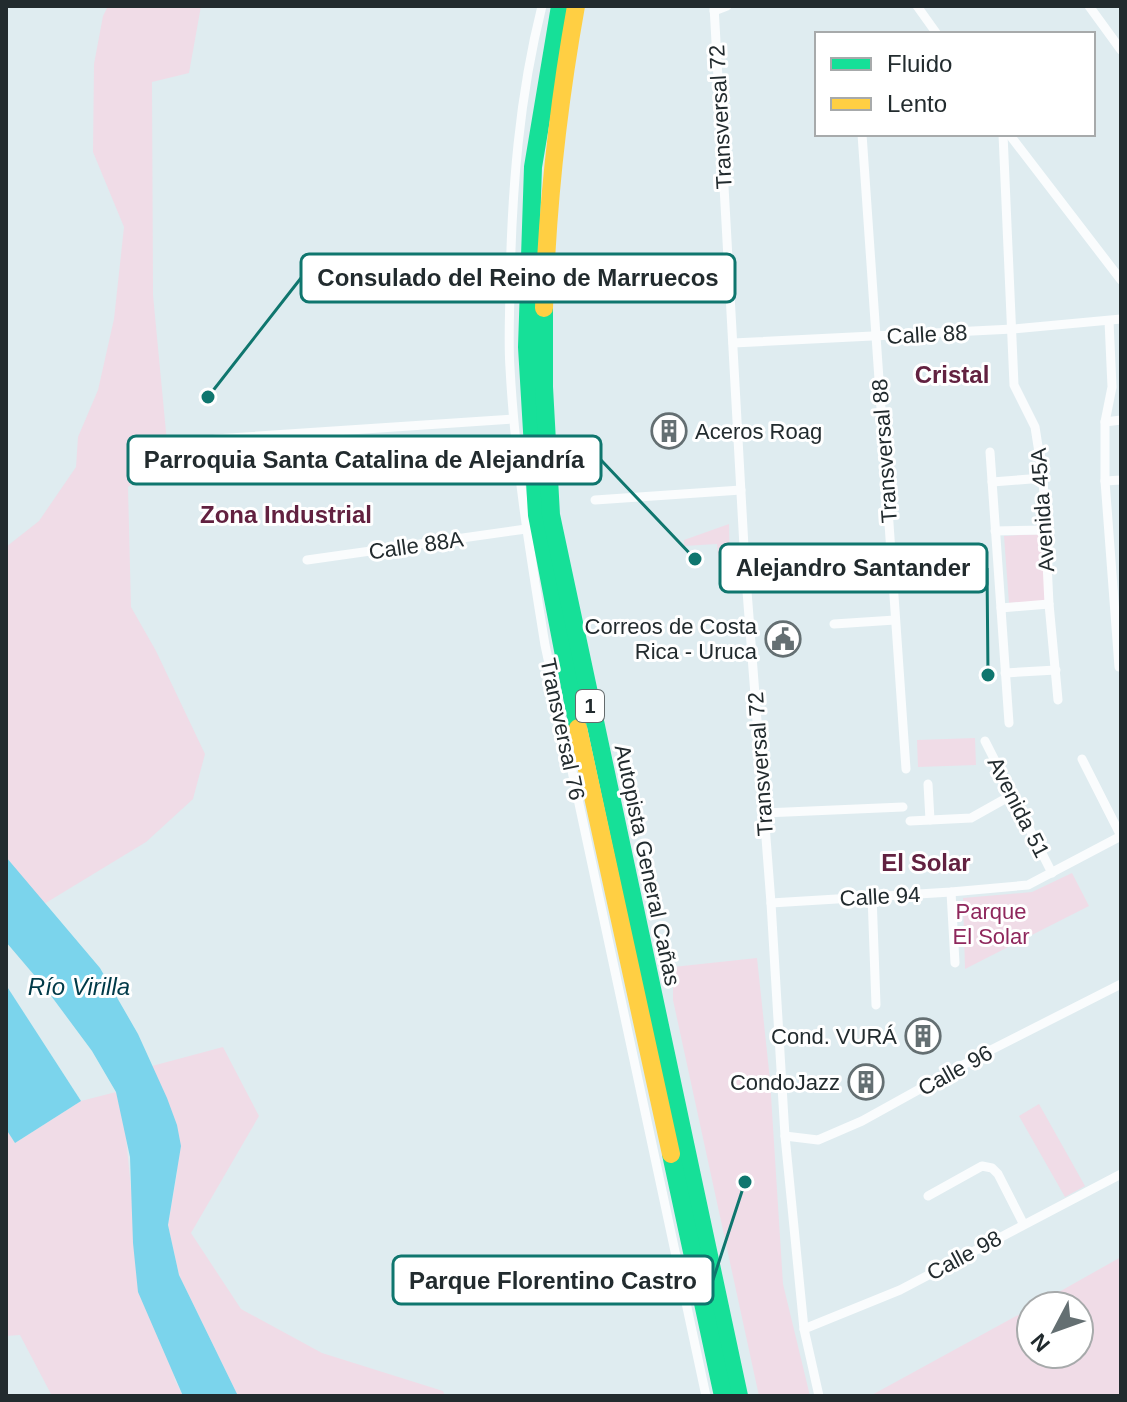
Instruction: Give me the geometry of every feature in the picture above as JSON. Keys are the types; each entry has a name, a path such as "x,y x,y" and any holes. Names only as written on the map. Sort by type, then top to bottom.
{"highway":[{"name":"Autopista General Cañas","path":"560,6 533,167 527,347 537,515 560,645 723,1396"},
{"name":"Autopista General Cañas","path":"576,6 561,86 550,180 543,338 543,425 551,515 739,1396"}],"street":[{"name":"Transversal 76","path":"542,6 524,92 511,225 509,365 513,419 526,529 545,645 706,1396"},
{"path":"714,9 727,6"},
{"path":"917,6 935,32"},
{"path":"1089,6 1121,50"},
{"name":"Transversal 72","path":"714,9 741,490 785,1136 804,1329 819,1396"},
{"name":"Transversal 88","path":"862,136 906,769"},
{"name":"Avenida 45A","path":"1006,136 1014,385 1035,427 1043,478 1049,604 1058,700"},
{"path":"1008,136 1121,280"},
{"name":"Calle 88","path":"733,343 1013,329 1121,319"},
{"path":"1109,321 1112,387 1105,422 1105,481 1119,667"},
{"path":"215,439 513,419"},
{"path":"1105,422 1121,420"},
{"path":"990,452 1009,723"},
{"path":"992,482 1043,478"},
{"path":"1105,481 1121,480"},
{"path":"595,500 741,490"},
{"name":"Calle 88A","path":"307,560 526,529"},
{"path":"995,531 1046,530"},
{"path":"1109,547 1121,547"},
{"path":"1001,608 1049,604"},
{"path":"834,624 895,620"},
{"path":"1005,673 1056,670"},
{"name":"Avenida 51","path":"985,741 1052,873"},
{"path":"1082,759 1121,836"},
{"path":"928,784 930,820"},
{"path":"910,821 971,818 1012,795"},
{"path":"764,813 903,807"},
{"name":"Calle 94","path":"771,903 1028,885 1121,836"},
{"path":"951,892 955,963"},
{"path":"872,895 876,1005"},
{"name":"Calle 96","path":"785,1136 818,1140 862,1121 983,1054 1121,984"},
{"path":"928,1196 982,1166 992,1168 1023,1223"},
{"name":"Calle 98","path":"804,1329 900,1290 1121,1174"}],"green space":[{"path":"108,6 201,6 189,73 152,82 153,295 168,453 128,487 131,607 156,651 205,754 193,799 146,842 44,904 6,857 6,547 39,521 76,467 78,437 98,390 114,319 124,227 93,152 94,64 103,16"},
{"path":"729,524 730,570 719,570 717,544 684,546 684,540"},
{"path":"1041,534 1046,601 1009,603 1004,536"},
{"path":"975,738 976,765 918,767 917,740"},
{"name":"Parque El Solar","path":"1072,873 1089,906 965,969 963,898 1032,892"},
{"path":"757,958 770,1080 783,1284 810,1396 759,1396 673,1000 673,967"},
{"path":"223,1047 259,1116 191,1233 241,1309 322,1353 443,1391 445,1396 238,1396 179,1275 168,1225 177,1173 177,1125 152,1066"},
{"path":"116,1092 125,1127 131,1189 175,1380 183,1396 52,1396 20,1335 6,1336 6,1129 15,1143 81,1101"},
{"path":"1039,1104 1085,1186 1065,1197 1019,1116"},
{"path":"1121,1257 1121,1396 870,1396 1015,1317 1015,1370 1095,1370 1095,1290 1062,1290"}],"water":[{"name":"Río Virilla","path":"6,857 100,968 138,1034 167,1098 181,1146 168,1225 179,1275 238,1396 183,1396 138,1292 130,1157 116,1092 92,1051 6,942"},
{"path":"6,985 81,1101 15,1143 6,1129"}],"traffic: fast":[{"path":"560,6 533,167 527,347 537,515 578,728"},
{"path":"544,308 544,387 551,515 739,1396"},
{"path":"671,1154 723,1396"}],"traffic: slow":[{"path":"544,308 554,156 576,6"},
{"path":"578,728 671,1154"}],"place":[{"name":"Consulado del Reino de Marruecos","path":"208,397"},
{"name":"Aceros Roag","path":"669,431"},
{"name":"Parroquia Santa Catalina de Alejandría","path":"695,559"},
{"name":"Correos de Costa Rica - Uruca","path":"783,639"},
{"name":"Alejandro Santander","path":"988,675"},
{"name":"Cond. VURÁ","path":"923,1036"},
{"name":"CondoJazz","path":"866,1082"},
{"name":"Parque Florentino Castro","path":"745,1182"}],"district":[{"name":"Cristal","path":"952,375"},
{"name":"Zona Industrial","path":"286,515"},
{"name":"El Solar","path":"926,863"}]}
